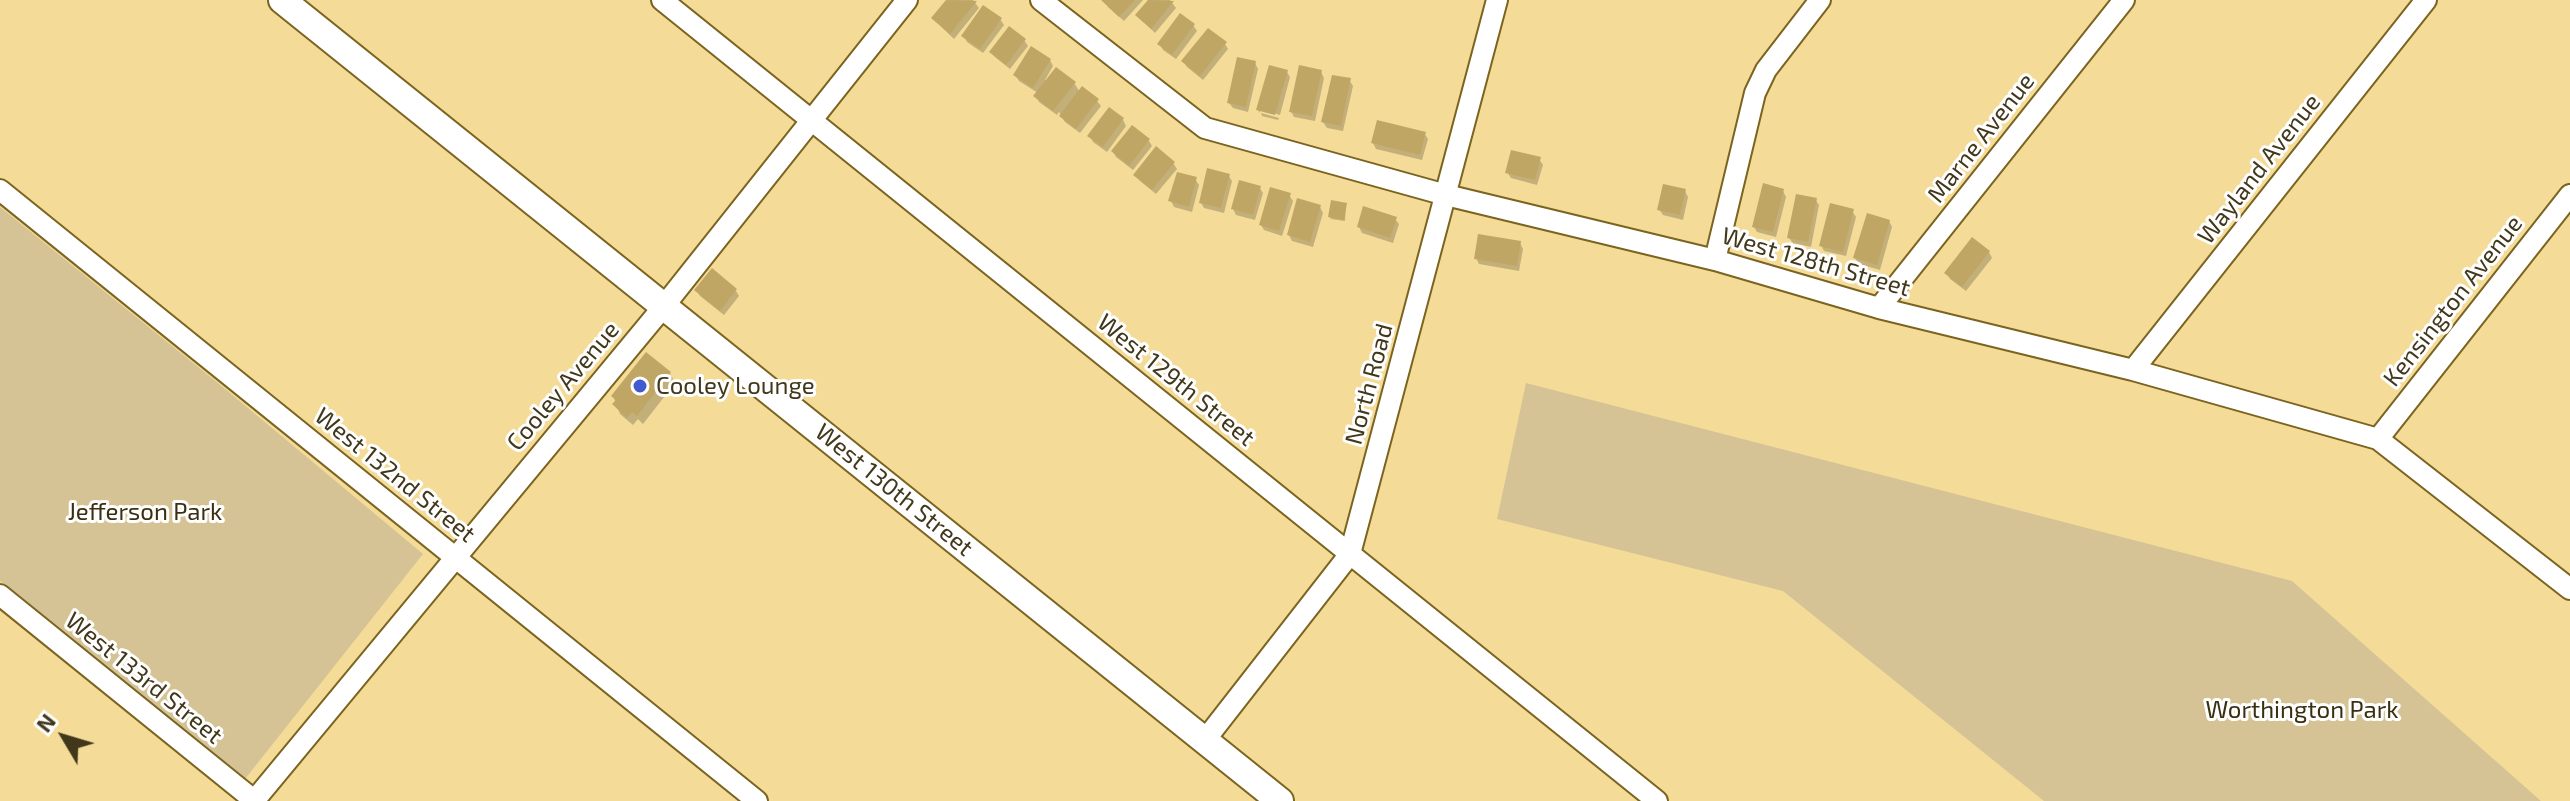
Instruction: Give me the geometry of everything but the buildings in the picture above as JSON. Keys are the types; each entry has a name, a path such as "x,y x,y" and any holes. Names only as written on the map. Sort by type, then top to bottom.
{"main road":[{"name":"West 130th Street","path":"282,0 1280,801"}],"street":[{"name":"West 129th Street","path":"662,0 1657,801"},
{"name":"Cooley Avenue","path":"255,801 664,306 907,0"},
{"name":"West 128th Street","path":"1041,0 1205,128 1446,195 1715,260 1879,308 2133,370 2378,439 2568,583"},
{"name":"North Road","path":"1205,740 1350,554 1497,0"},
{"path":"1715,260 1755,93 1766,70 1820,0"},
{"name":"Marne Avenue","path":"1879,308 2124,0"},
{"name":"Wayland Avenue","path":"2133,370 2426,0"},
{"name":"West 132nd Street","path":"0,190 757,801"},
{"name":"Kensington Avenue","path":"2378,439 2570,195"},
{"name":"West 133rd Street","path":"0,595 255,801"}],"green space":[{"name":"Jefferson Park","path":"0,207 423,554 245,779 0,581"},
{"name":"Worthington Park","path":"1526,383 2292,581 2541,801 2044,801 1783,591 1497,519"}],"place":[{"name":"Cooley Lounge","path":"640,386"}]}
